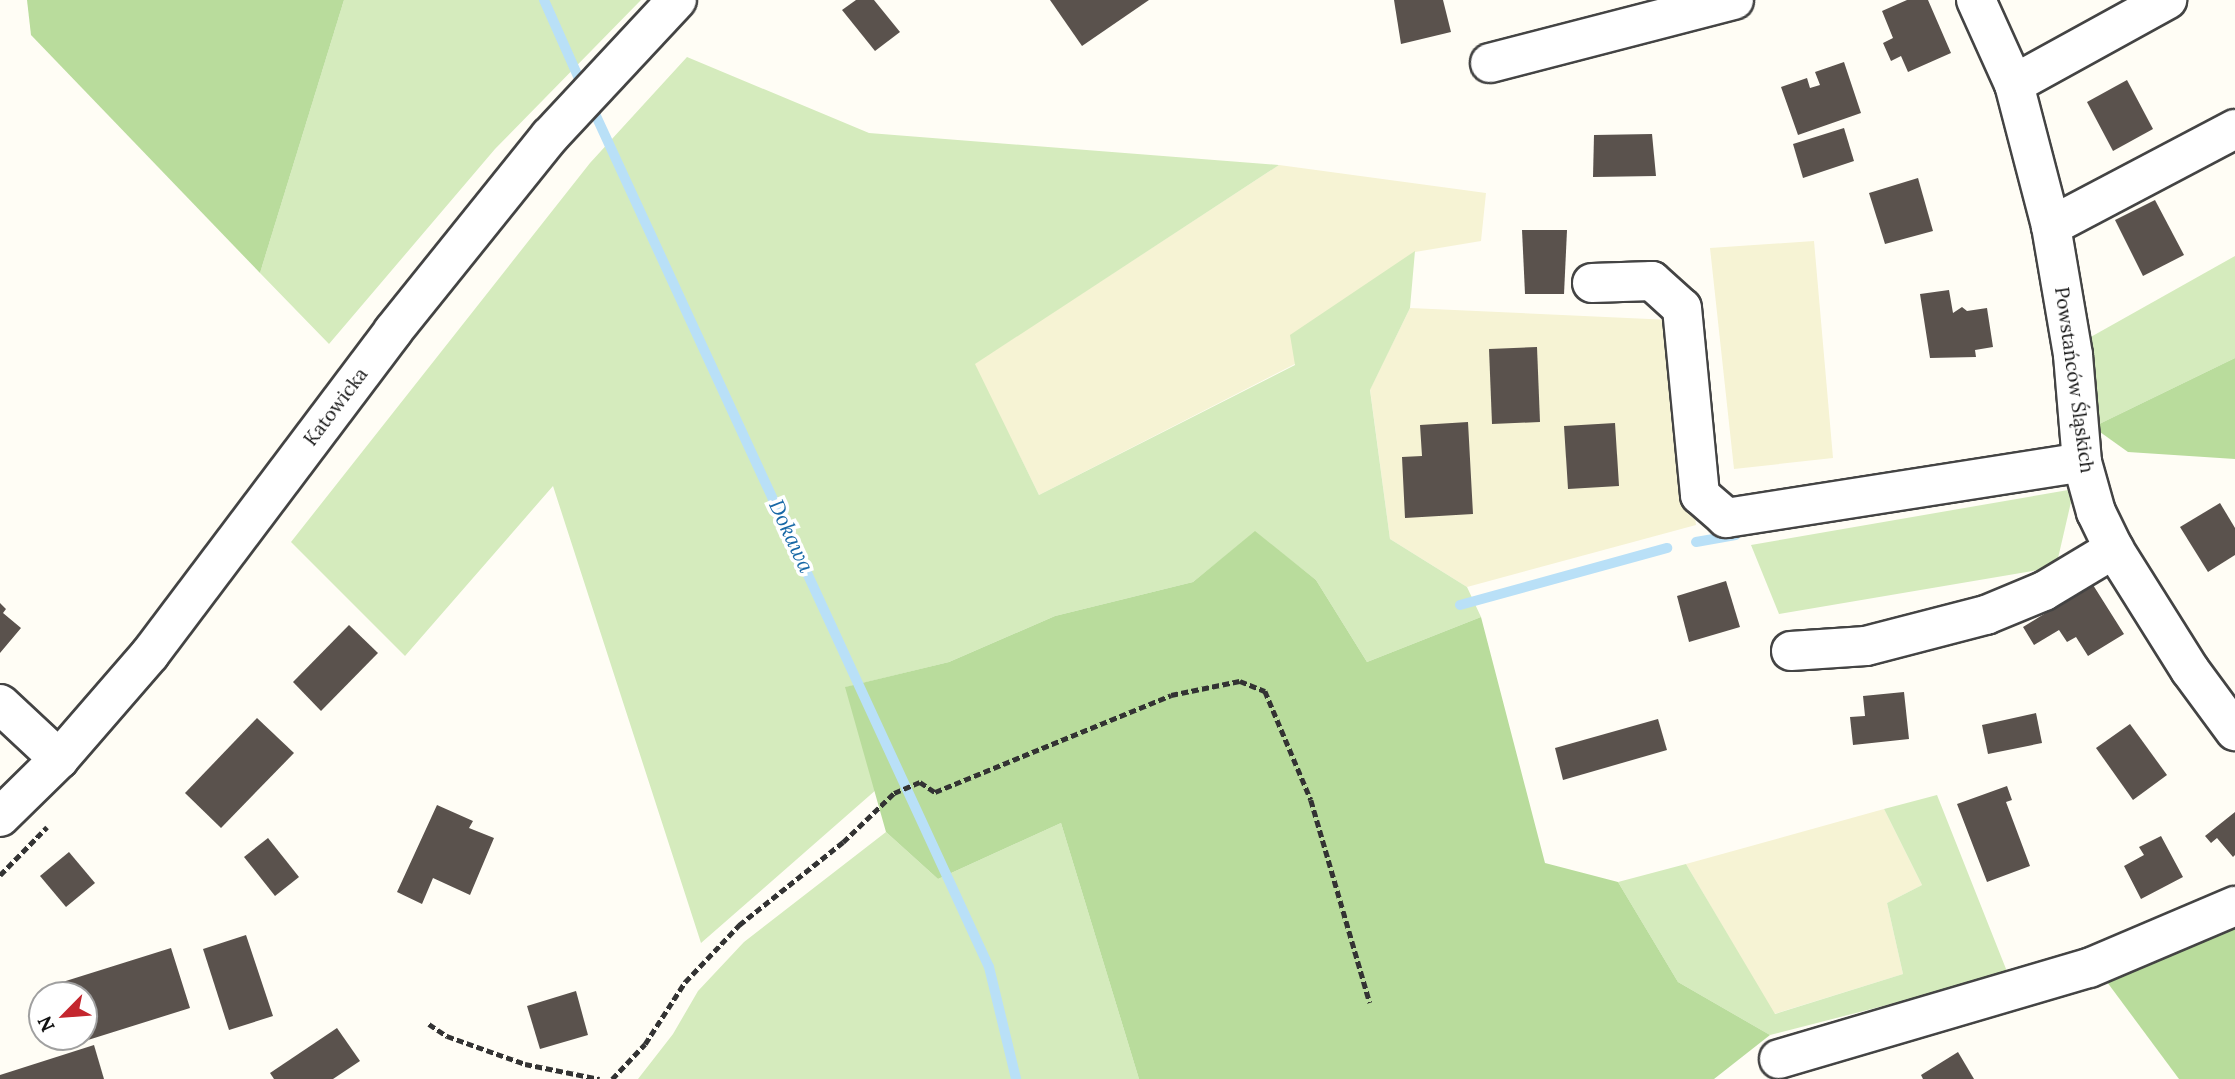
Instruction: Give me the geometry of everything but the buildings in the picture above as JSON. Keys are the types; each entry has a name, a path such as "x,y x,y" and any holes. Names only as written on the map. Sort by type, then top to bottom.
{"street":[{"name":"Katowicka","path":"0,817 59,759 150,654 393,331 550,136 626,50 677,0"},
{"path":"1490,63 1734,0"},
{"name":"Powstańców Śląskich","path":"1976,0 2014,84 2051,226 2073,355 2082,462 2114,549 2235,731"},
{"path":"2014,84 2167,0"},
{"path":"2051,226 2235,128"},
{"path":"1592,284 1653,281 1682,308 1700,495 1726,518 2082,462"},
{"path":"1791,651 1866,646 1986,615 2044,591 2114,549"},
{"path":"0,704 59,759"},
{"path":"1779,1059 2089,968 2235,906"}],"path":[{"path":"612,1079 645,1044 685,982 739,925 843,842 894,793 920,782 935,792 1171,695 1240,681 1265,691 1311,800 1370,1003"},
{"path":"0,875 47,827"},
{"path":"429,1024 447,1036 525,1064 600,1079"}],"shaded area":[{"path":"1279,165 1486,193 1481,241 1415,252 1295,364 1039,495 974,364"},
{"path":"1814,241 1833,458 1734,469 1710,248"},
{"path":"1410,308 1671,320 1696,525 1467,587 1390,539 1370,389"},
{"path":"1884,809 1922,885 1887,903 1903,974 1774,1014 1686,864"}],"green space":[{"path":"27,0 344,0 260,273 31,35"},
{"path":"344,0 641,0 495,149 329,344 260,273"},
{"path":"687,57 869,133 1279,165 975,364 1039,495 1295,365 1290,335 1415,251 1410,308 1370,390 1390,539 1467,587 1481,617 1367,662 1316,580 1255,532 1193,582 1055,616 949,662 846,687 877,789 701,943 553,486 405,656 291,542 590,163"},
{"path":"2235,256 2235,358 2093,427 2080,343"},
{"path":"2235,358 2235,459 2128,452 2093,427"},
{"path":"2074,489 2056,567 1779,614 1751,545"},
{"path":"1255,531 1316,580 1367,662 1481,617 1545,863 1618,882 1678,982 1770,1035 1714,1079 1139,1079 1061,823 938,879 886,832 845,687 949,662 1055,616 1193,582"},
{"path":"1937,795 2008,974 1770,1035 1678,982 1618,882 1686,864 1775,1014 1903,974 1887,903 1922,885 1884,809"},
{"path":"1061,823 1139,1079 638,1079 673,1034 698,991 744,942 886,832 938,879"},
{"path":"2235,927 2235,1079 2179,1079 2107,982"}],"waterway":[{"name":"Dokawa","path":"544,0 584,90"},
{"name":"Dokawa","path":"591,105 989,967 1016,1079"},
{"path":"1696,542 1735,535"},
{"path":"1460,605 1667,548"}]}
